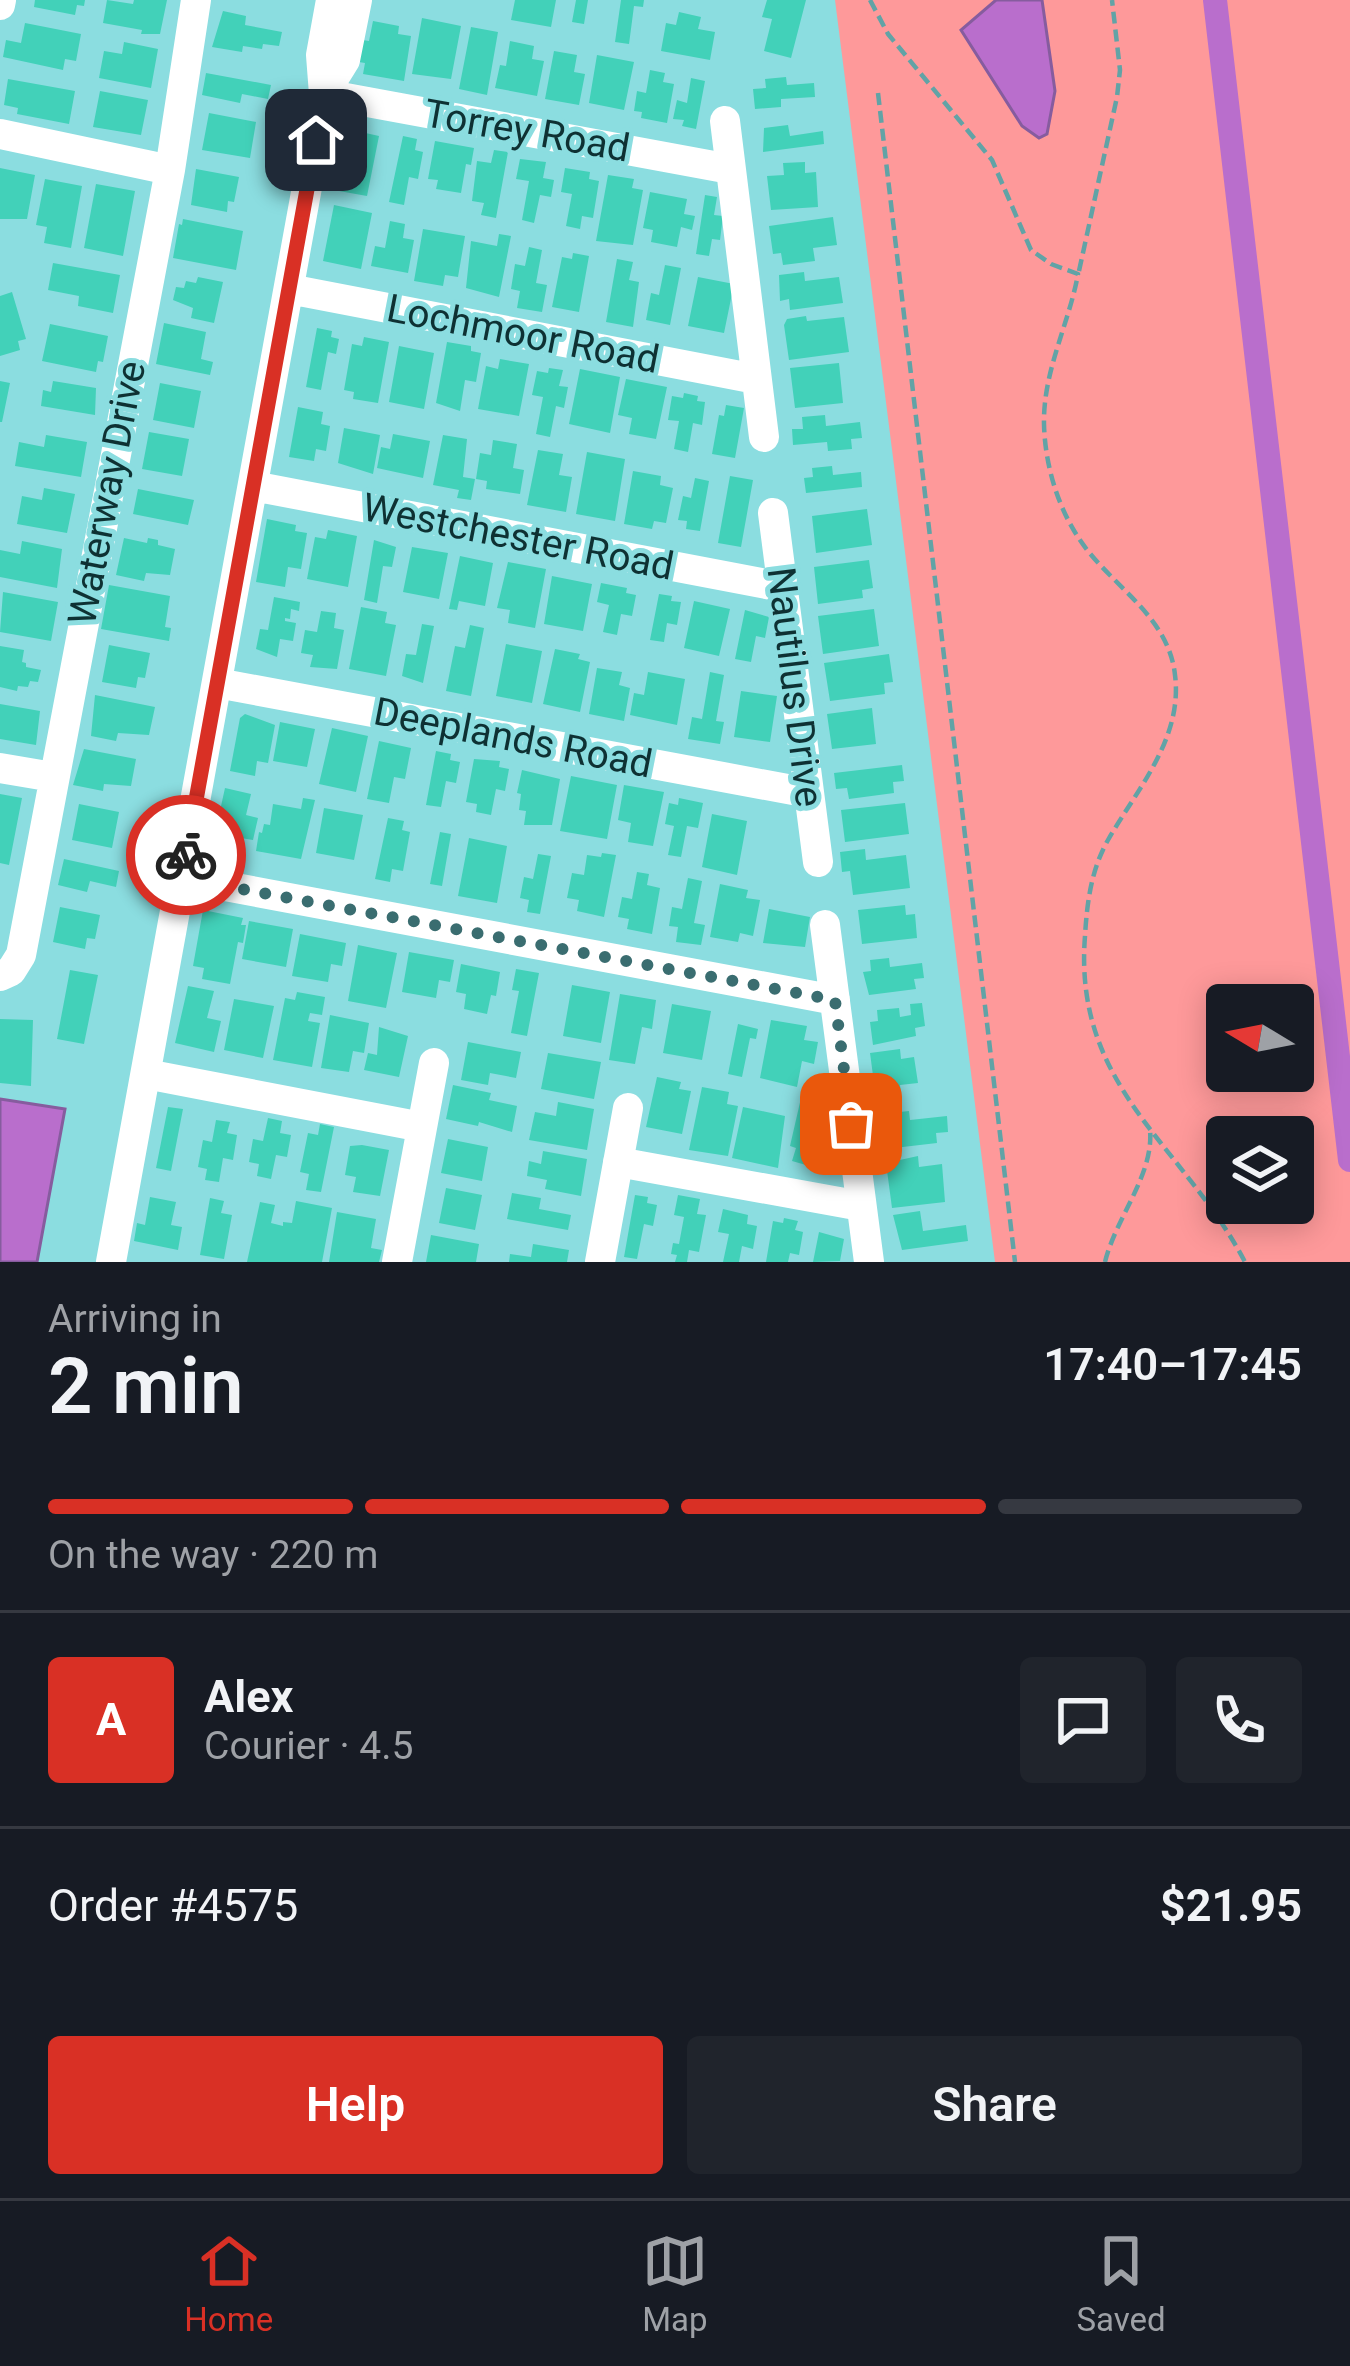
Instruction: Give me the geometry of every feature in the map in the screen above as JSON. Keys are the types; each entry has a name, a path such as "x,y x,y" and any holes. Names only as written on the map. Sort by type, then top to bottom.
{"street":[{"name":"Waterway Drive","path":"0,976 11,971 21,955 170,170 196,0"},
{"path":"111,1262 324,94 321,55 331,0"},
{"path":"324,94 345,60 357,0"},
{"name":"Torrey Road","path":"324,94 730,169"},
{"path":"725,121 764,437"},
{"path":"0,134 170,170"},
{"name":"Lochmoor Road","path":"289,290 757,379"},
{"name":"Westchester Road","path":"253,486 782,587"},
{"name":"Nautilus Drive","path":"773,513 818,862"},
{"name":"Deeplands Road","path":"218,683 808,793"},
{"path":"0,767 53,777"},
{"path":"182,878 835,1000"},
{"path":"825,925 868,1262"},
{"path":"397,1262 434,1063"},
{"path":"146,1074 422,1127"},
{"path":"600,1262 628,1108"},
{"path":"618,1162 861,1206"}],"path":[{"path":"870,0 888,34 992,160 1031,250 1078,274"},
{"path":"1112,0 1120,70 1117,97 1078,274 1048,381 1044,424 1051,478 1066,516 1087,550 1143,608 1165,639 1175,675 1174,714 1162,751 1095,869 1083,964 1092,1027 1109,1070 1231,1234 1245,1262"},
{"path":"878,93 1015,1262"},
{"path":"1105,1262 1123,1210 1147,1167 1152,1150 1150,1130"}],"shaded area":[{"path":"835,0 1350,0 1350,1262 995,1262"},
{"path":"996,0 1042,0 1055,91 1047,134 1039,138 1022,126 961,30"},
{"path":"0,1099 65,1109 37,1262 0,1262"}],"building":[{"path":"35,0 85,0 84,6 77,5 75,15 34,7"},
{"path":"107,0 133,4 134,0 167,0 160,34 141,34 142,30 103,23"},
{"path":"515,0 556,0 551,27 511,20"},
{"path":"576,0 588,0 584,24 572,22"},
{"path":"621,0 644,0 643,7 634,6 629,44 615,42"},
{"path":"767,0 806,0 791,58 764,51 772,19 762,17"},
{"path":"223,11 246,16 245,25 282,32 279,46 243,46 242,52 212,47"},
{"path":"679,12 701,17 698,29 715,32 710,60 661,51 666,23 676,25"},
{"path":"422,18 461,26 451,79 412,74"},
{"path":"373,21 399,26 398,34 411,36 404,81 363,74 365,63 359,62 363,40 369,41"},
{"path":"25,23 81,34 76,61 65,59 63,70 3,57 6,40 21,43"},
{"path":"471,27 498,32 487,95 459,89"},
{"path":"510,41 534,46 532,59 544,61 537,96 495,88 500,65 506,66"},
{"path":"124,42 158,49 151,88 99,78 104,51 122,54"},
{"path":"554,51 577,55 574,72 585,74 579,105 545,99"},
{"path":"597,55 634,62 624,110 589,103"},
{"path":"650,70 665,73 663,82 674,84 667,123 641,118 642,112 634,111 637,91 646,93"},
{"path":"206,73 271,85 268,99 242,94 240,103 202,95"},
{"path":"786,77 787,85 814,83 815,97 781,99 781,107 755,109 753,89 766,88 765,79"},
{"path":"691,78 705,81 696,129 673,119 677,100 687,103"},
{"path":"8,79 75,91 69,124 17,114 18,108 4,105"},
{"path":"100,91 148,100 141,135 93,127"},
{"path":"209,113 256,122 250,158 202,150"},
{"path":"788,125 790,136 823,131 824,144 763,152 764,128"},
{"path":"352,130 379,136 367,196 339,191"},
{"path":"403,136 417,139 415,150 423,152 418,179 409,177 404,205 389,202"},
{"path":"435,141 474,148 461,193 436,189 438,180 428,179"},
{"path":"494,150 508,152 496,218 481,215 484,203 472,201 477,161 491,163"},
{"path":"520,159 546,162 543,178 554,180 551,197 540,195 534,223 522,220 529,181 516,179"},
{"path":"805,162 805,173 816,172 818,207 771,210 767,176 784,175 783,163"},
{"path":"0,168 35,175 27,219 0,219"},
{"path":"565,168 590,172 589,179 599,181 593,218 582,216 580,229 566,226 572,194 561,192"},
{"path":"196,169 239,177 227,212 191,205"},
{"path":"608,175 634,179 632,188 643,190 633,245 596,241"},
{"path":"45,179 82,186 71,248 44,243 47,227 36,225"},
{"path":"96,184 135,191 123,256 84,248"},
{"path":"650,192 687,199 684,214 695,216 692,230 681,227 677,247 651,242 653,230 643,228"},
{"path":"705,195 717,197 714,215 723,216 720,240 712,239 709,256 696,254"},
{"path":"334,205 372,213 361,269 323,261"},
{"path":"833,217 837,245 813,248 815,261 783,265 781,253 773,254 769,226"},
{"path":"183,219 243,231 236,270 173,258"},
{"path":"390,221 405,224 403,238 414,240 408,273 371,266 375,246 385,248"},
{"path":"423,229 465,236 458,277 445,275 443,286 414,281"},
{"path":"499,234 511,236 499,297 466,288 471,241 497,246"},
{"path":"529,247 542,250 536,283 547,285 542,312 517,308 520,291 511,289 515,264 525,266"},
{"path":"573,253 589,256 579,312 552,307 562,257 572,259"},
{"path":"617,259 633,262 629,280 639,282 633,327 606,322"},
{"path":"53,263 120,275 113,313 78,306 79,296 48,290"},
{"path":"665,265 681,268 670,325 646,320 651,293 659,295"},
{"path":"804,272 805,281 839,277 843,303 790,310 789,299 780,301 779,275"},
{"path":"198,277 223,282 214,323 191,318 193,308 173,300 176,287 184,288 186,281 196,283"},
{"path":"698,277 734,284 724,333 688,326"},
{"path":"12,292 26,339 18,341 20,350 0,356 0,296"},
{"path":"806,316 807,321 844,317 849,352 789,360 784,325 787,319"},
{"path":"164,323 206,332 201,359 213,362 210,375 156,364"},
{"path":"50,324 108,336 96,372 42,361"},
{"path":"317,328 332,331 331,337 339,339 336,354 328,352 321,390 306,387"},
{"path":"364,337 389,342 378,403 353,399 354,392 344,390 352,344 362,346"},
{"path":"447,342 481,353 476,382 465,380 460,411 436,403"},
{"path":"399,346 434,353 424,409 389,402"},
{"path":"500,359 529,364 519,416 478,409 486,366 498,369"},
{"path":"839,363 843,403 795,408 790,368"},
{"path":"549,368 563,370 559,386 568,387 564,408 556,406 550,437 536,434 543,397 532,395 537,371 548,373"},
{"path":"580,369 620,377 610,433 569,424"},
{"path":"626,379 667,387 656,439 629,434 632,418 618,415"},
{"path":"0,381 10,383 2,422 0,422"},
{"path":"53,381 96,388 95,415 41,406 43,390 51,392"},
{"path":"160,383 201,391 194,428 153,420"},
{"path":"684,393 705,402 702,425 693,423 688,452 674,449 679,421 668,420 672,396 683,398"},
{"path":"726,405 744,408 735,458 712,454 719,415 724,416"},
{"path":"298,407 323,412 321,424 330,426 326,451 316,449 314,461 289,457"},
{"path":"825,415 826,426 860,422 862,438 851,439 852,449 828,451 827,442 793,445 792,429 803,429 802,417"},
{"path":"344,428 380,435 373,474 338,463"},
{"path":"149,432 189,439 182,476 142,469"},
{"path":"393,434 430,441 423,478 377,468 381,447 390,449"},
{"path":"46,435 87,442 81,477 15,466 19,442 44,447"},
{"path":"443,435 467,439 463,477 475,479 471,500 457,498 459,490 433,485"},
{"path":"493,440 517,444 513,468 524,470 520,494 486,489 487,481 476,479 480,453 491,455"},
{"path":"538,450 563,454 559,475 572,477 566,512 527,505"},
{"path":"587,452 625,459 615,521 576,514"},
{"path":"832,466 833,475 861,472 862,487 806,493 804,478 813,477 812,468"},
{"path":"633,471 661,476 660,485 673,488 666,523 654,521 652,529 624,524"},
{"path":"730,476 753,480 741,547 718,543"},
{"path":"695,478 709,481 700,531 686,529 687,521 678,520 683,496 691,498"},
{"path":"44,488 75,494 67,533 17,524 22,496 42,500"},
{"path":"138,489 194,500 188,525 133,514"},
{"path":"867,509 872,545 816,553 812,516"},
{"path":"267,519 296,525 295,531 307,533 301,569 288,567 285,587 256,582"},
{"path":"328,530 357,536 348,587 307,579 315,537 326,539"},
{"path":"124,538 147,543 148,538 158,540 158,545 175,549 170,575 146,573 144,581 116,575"},
{"path":"374,540 396,547 392,567 383,566 377,603 364,600"},
{"path":"22,541 62,549 57,588 0,577 0,550 20,554"},
{"path":"412,547 448,553 439,599 403,592"},
{"path":"460,556 493,563 485,606 459,601 457,610 449,609"},
{"path":"869,560 873,588 862,590 863,598 818,604 814,567"},
{"path":"508,562 546,569 535,628 508,623 510,610 497,608"},
{"path":"552,576 592,584 583,631 544,624"},
{"path":"601,583 627,588 626,593 636,595 632,616 621,614 617,635 603,632 609,605 597,602"},
{"path":"109,585 170,596 165,627 171,628 169,641 101,629"},
{"path":"3,592 58,602 51,641 0,632"},
{"path":"659,594 681,602 677,625 667,623 664,642 650,640"},
{"path":"274,597 300,602 299,611 291,609 290,619 285,618 296,623 293,641 280,639 277,657 256,649 260,629 268,630"},
{"path":"694,601 730,609 719,656 684,648"},
{"path":"361,607 387,612 385,623 396,625 386,676 349,669"},
{"path":"874,609 879,646 823,654 818,616"},
{"path":"745,610 769,617 765,638 756,636 751,662 735,659"},
{"path":"321,611 336,613 334,628 344,630 337,669 310,667 313,655 301,653 305,630 317,632"},
{"path":"422,624 434,626 423,683 402,676 406,654 416,655"},
{"path":"470,625 484,628 471,696 446,691 455,646 465,648"},
{"path":"506,644 542,651 532,703 496,696"},
{"path":"109,645 150,653 145,678 138,677 136,688 102,682"},
{"path":"0,646 24,650 26,667 41,670 38,682 18,686 17,691 0,687"},
{"path":"555,649 580,654 578,659 590,662 580,712 543,704"},
{"path":"889,654 893,682 884,683 885,694 830,701 824,663"},
{"path":"597,668 622,672 619,685 630,688 624,721 589,714"},
{"path":"648,672 685,679 677,725 630,715 634,693 644,695"},
{"path":"710,672 724,675 716,721 724,722 720,744 688,739 692,717 702,719"},
{"path":"741,691 777,696 770,742 734,737"},
{"path":"95,695 155,707 149,735 118,733 116,741 91,736"},
{"path":"0,704 40,711 36,745 0,739"},
{"path":"872,708 876,744 832,749 827,714"},
{"path":"245,714 275,725 268,763 257,761 255,776 230,771 240,718"},
{"path":"280,722 315,729 307,767 273,761"},
{"path":"332,728 368,736 356,792 319,784"},
{"path":"379,741 411,748 405,779 394,777 389,803 367,799"},
{"path":"84,749 136,759 131,786 104,784 103,791 73,785"},
{"path":"436,751 460,762 456,783 446,781 441,807 426,805"},
{"path":"474,759 500,761 499,767 509,769 505,791 496,789 491,815 476,812 477,804 466,802"},
{"path":"902,765 904,781 893,782 894,793 849,799 847,788 836,789 834,773"},
{"path":"522,770 560,779 552,825 524,825 526,811 519,810 521,794 517,793"},
{"path":"571,776 617,785 607,839 560,831"},
{"path":"624,785 664,792 653,846 628,842 631,823 618,820"},
{"path":"225,788 251,794 246,815 258,818 253,840 241,838 238,853 212,847"},
{"path":"0,794 22,798 9,865 0,863"},
{"path":"303,798 315,800 301,859 256,851 259,832 264,824 270,825 273,804 301,809"},
{"path":"679,798 703,803 698,828 687,826 681,857 668,855 674,826 665,824 669,803 678,805"},
{"path":"905,803 909,834 845,842 841,810"},
{"path":"79,804 119,812 112,848 72,840"},
{"path":"324,808 363,815 354,860 316,853"},
{"path":"712,814 747,821 737,875 702,867"},
{"path":"388,818 404,821 402,830 410,832 403,871 392,869 390,882 375,879"},
{"path":"440,832 451,834 442,886 430,884"},
{"path":"469,838 507,846 497,903 458,896"},
{"path":"865,849 866,860 906,855 910,888 853,895 850,871 842,872 840,852"},
{"path":"602,853 616,855 604,917 577,911 579,900 567,898 572,873 584,875 587,855 601,857"},
{"path":"538,854 551,856 540,914 527,912 529,900 520,898 524,877 533,879"},
{"path":"64,859 119,871 116,887 90,881 87,892 58,885"},
{"path":"637,872 649,874 647,885 660,888 652,934 627,929 629,919 618,917 622,897 632,899"},
{"path":"688,878 702,881 694,923 705,925 701,945 676,942 678,927 669,926 672,907 682,909"},
{"path":"720,884 748,890 746,898 760,900 753,936 740,933 738,942 710,937"},
{"path":"905,905 906,915 915,914 917,938 862,944 858,910"},
{"path":"60,907 100,915 95,939 87,938 85,949 53,942"},
{"path":"769,909 810,917 805,947 763,943"},
{"path":"203,910 243,918 241,925 246,925 230,984 202,979 204,968 193,966"},
{"path":"249,921 293,929 286,967 242,959"},
{"path":"300,934 346,943 342,966 331,964 328,982 292,976"},
{"path":"358,945 397,953 386,1008 348,1001"},
{"path":"409,952 454,960 450,982 439,980 436,998 402,992"},
{"path":"889,958 890,967 922,963 924,978 914,979 916,989 869,995 863,972 871,971 870,960"},
{"path":"461,964 500,972 487,1014 464,1009 466,994 456,992"},
{"path":"516,969 539,973 527,1036 511,1033 519,991 512,990"},
{"path":"70,970 98,975 84,1044 57,1039"},
{"path":"572,985 610,992 601,1043 563,1036"},
{"path":"188,986 214,991 207,1018 221,1021 214,1052 175,1043"},
{"path":"297,992 325,997 322,1015 310,1013 308,1021 320,1023 312,1067 273,1060 285,998 295,1000"},
{"path":"620,994 656,1000 652,1029 642,1027 635,1064 609,1060"},
{"path":"234,999 274,1006 263,1058 224,1050"},
{"path":"922,1003 925,1026 915,1028 916,1036 873,1045 870,1022 878,1021 877,1010 899,1008 900,1017 911,1015 910,1004"},
{"path":"672,1004 711,1011 702,1060 663,1053"},
{"path":"330,1015 369,1023 364,1053 353,1051 349,1072 321,1068"},
{"path":"0,1019 33,1020 31,1086 0,1083"},
{"path":"771,1020 807,1026 804,1040 818,1042 814,1064 802,1061 797,1087 760,1078"},
{"path":"738,1024 758,1029 756,1039 750,1038 742,1077 728,1074"},
{"path":"379,1027 408,1036 399,1077 364,1070 368,1053 377,1055"},
{"path":"468,1042 521,1052 516,1078 490,1073 488,1085 461,1080"},
{"path":"900,1049 901,1059 914,1057 918,1083 900,1085 901,1095 876,1098 870,1053"},
{"path":"548,1053 601,1062 594,1099 541,1089"},
{"path":"657,1077 681,1082 679,1089 691,1091 682,1134 646,1127"},
{"path":"453,1085 491,1093 489,1100 517,1106 512,1132 446,1119"},
{"path":"702,1087 729,1092 727,1104 738,1106 728,1156 689,1150"},
{"path":"801,1098 824,1105 806,1165 792,1161 796,1148 790,1146"},
{"path":"558,1102 594,1109 587,1150 529,1140 535,1112 556,1116"},
{"path":"168,1107 183,1109 171,1171 156,1168"},
{"path":"743,1107 785,1116 778,1168 732,1158"},
{"path":"909,1111 910,1120 947,1116 948,1132 936,1133 937,1143 894,1148 893,1137 882,1138 881,1114"},
{"path":"268,1118 282,1121 280,1133 291,1135 287,1157 276,1155 271,1179 257,1176 259,1164 249,1162 253,1139 263,1141"},
{"path":"216,1120 230,1122 227,1133 237,1135 233,1160 223,1158 219,1182 205,1180 207,1169 198,1167 203,1140 212,1142"},
{"path":"320,1124 334,1127 321,1192 306,1190 309,1174 300,1172 308,1133 318,1135"},
{"path":"448,1139 488,1147 482,1181 441,1173"},
{"path":"350,1146 389,1150 380,1196 353,1192 356,1177 345,1175"},
{"path":"543,1151 587,1159 581,1196 545,1189 547,1180 527,1176 529,1161 541,1164"},
{"path":"918,1156 919,1167 942,1164 945,1202 892,1208 886,1163"},
{"path":"446,1188 482,1195 475,1230 439,1223"},
{"path":"512,1193 541,1198 539,1209 571,1215 568,1230 507,1219"},
{"path":"635,1195 657,1205 653,1226 644,1224 637,1259 624,1257"},
{"path":"678,1195 700,1199 697,1214 706,1215 699,1252 689,1250 687,1262 675,1262 677,1255 671,1254 673,1243 679,1244 684,1217 674,1215"},
{"path":"150,1197 176,1202 171,1225 182,1227 178,1250 134,1241 137,1223 145,1225"},
{"path":"210,1198 224,1201 221,1213 232,1215 224,1259 200,1255"},
{"path":"296,1201 332,1208 322,1262 247,1262 260,1202 275,1205 271,1223 283,1226 283,1222 292,1223"},
{"path":"723,1209 748,1215 747,1224 757,1226 753,1249 742,1246 739,1262 723,1262 729,1234 718,1232"},
{"path":"920,1211 923,1231 966,1225 968,1241 902,1250 893,1215"},
{"path":"337,1212 376,1219 371,1248 382,1250 379,1262 329,1262"},
{"path":"784,1218 798,1221 795,1230 803,1232 799,1255 790,1253 788,1262 766,1262 773,1221 783,1223"},
{"path":"819,1232 844,1239 840,1261 813,1262"},
{"path":"431,1235 479,1244 476,1262 426,1262"},
{"path":"533,1244 569,1250 567,1262 509,1262 510,1254 531,1257"}],"waterway":[{"path":"1215,0 1350,1160"}],"way so far":[{"path":"186,855 182,878 835,1000 851,1124"}],"route":[{"path":"186,855 316,140"}]}
